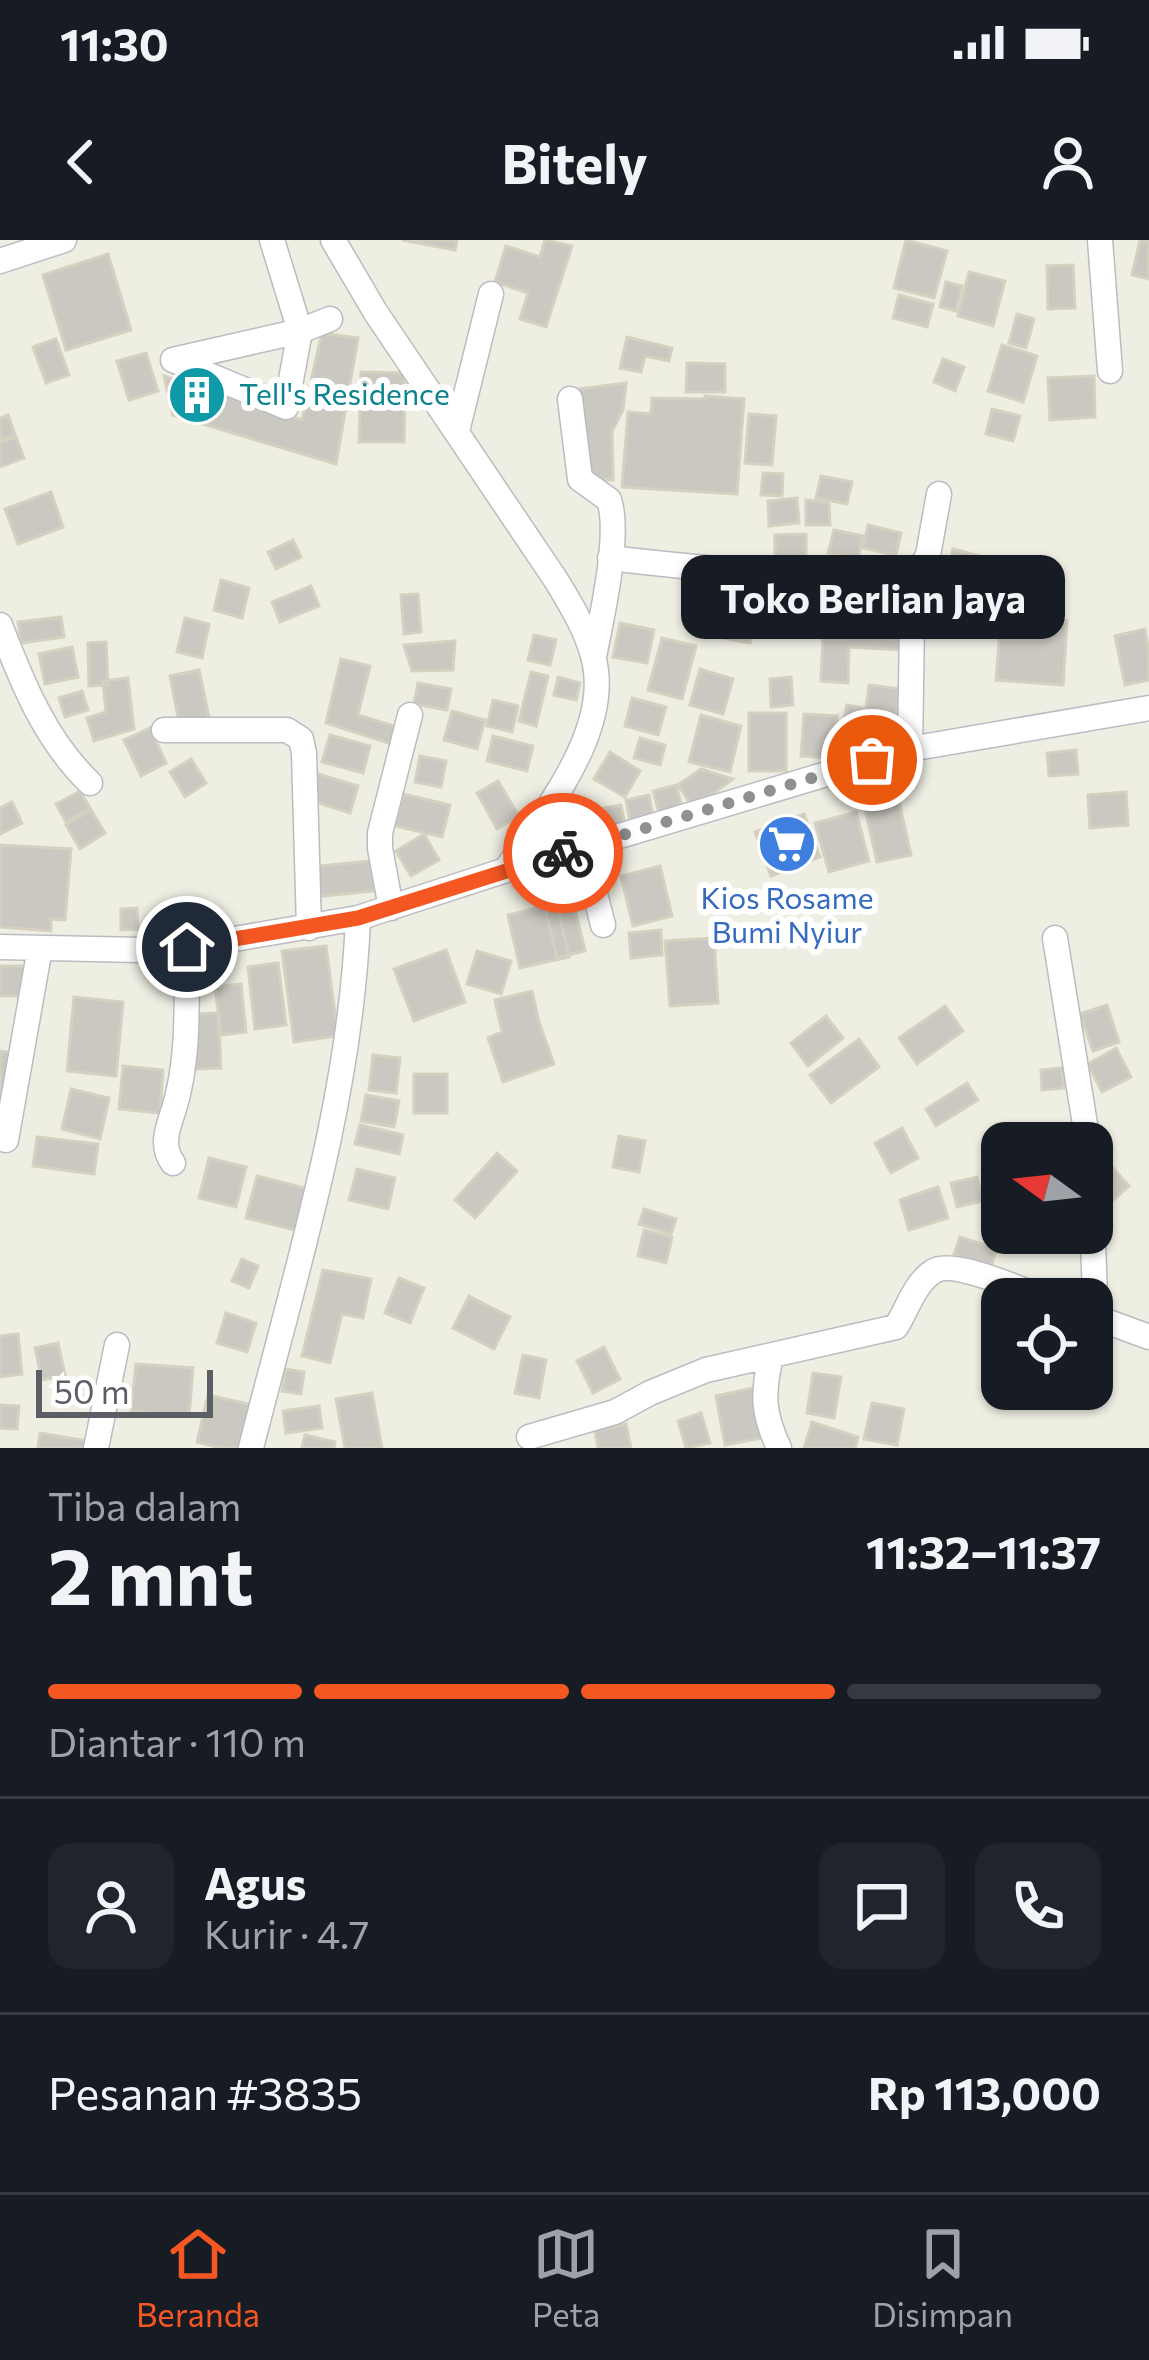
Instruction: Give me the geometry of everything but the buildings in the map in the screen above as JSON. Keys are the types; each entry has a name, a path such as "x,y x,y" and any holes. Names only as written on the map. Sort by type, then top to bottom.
{"street":[{"path":"6,253 64,240"},
{"path":"272,240 300,331 286,407 173,360 300,331 330,320"},
{"path":"333,240 376,313 556,580 594,657"},
{"path":"1100,240 1110,371"},
{"path":"457,431 491,294"},
{"path":"506,870 575,761 588,733 596,694 594,657 606,598 613,508 603,494 580,479 570,399"},
{"path":"910,749 916,576 928,556 939,494"},
{"path":"610,557 734,573 916,576"},
{"path":"0,625 41,719 62,753 90,783"},
{"path":"0,946 187,947 358,918 910,749 1149,707"},
{"path":"391,908 380,833 410,715"},
{"path":"164,730 287,730 301,739 309,928"},
{"path":"584,847 603,925"},
{"path":"251,1448 330,1133 349,1029 358,918"},
{"path":"1055,938 1085,1122"},
{"path":"173,1163 167,1155 166,1137 185,1063 187,947"},
{"path":"6,1140 40,948"},
{"path":"529,1437 615,1412 706,1370 896,1328 934,1270 949,1268 984,1278"},
{"path":"1113,1324 1149,1337"},
{"path":"95,1448 117,1345"},
{"path":"771,1358 764,1387 765,1410 779,1448"}],"way so far":[{"path":"563,853 872,760"}],"place":[{"name":"Tell's Residence","path":"197,395"},
{"name":"Toko Berlian Jaya","path":"872,760"},
{"name":"Kios Rosame Bumi Nyiur","path":"787,844"}],"route":[{"path":"187,947 358,918 563,853"}]}
